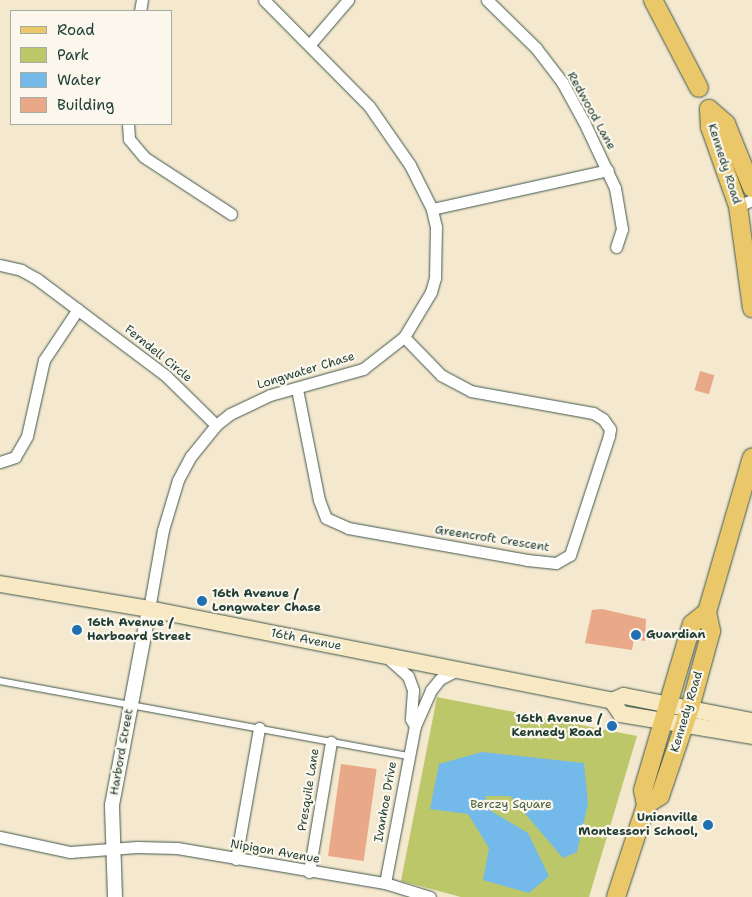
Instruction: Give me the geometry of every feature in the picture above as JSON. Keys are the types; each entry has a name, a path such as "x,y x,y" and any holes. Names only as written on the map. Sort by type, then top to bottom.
{"main road":[{"name":"Kennedy Road","path":"652,0 709,109 710,127 745,203 752,308"},
{"name":"Kennedy Road","path":"709,109 726,124 752,188"},
{"name":"Kennedy Road","path":"646,805 660,796 690,708 711,632 707,612 752,457"},
{"name":"16th Avenue","path":"0,584 149,609 612,701 624,696 665,713 684,725 752,736"},
{"name":"Kennedy Road","path":"616,897 646,805 643,790 692,624 707,612"},
{"name":"16th Avenue","path":"665,713 690,708 752,721"}],"street":[{"name":"Longwater Chase","path":"149,609 163,530 178,480 191,456 216,425 230,414 270,395 363,369 404,337 431,292 435,278 436,227 432,209 415,173 369,106 310,44 264,0"},
{"path":"310,44 348,0"},
{"name":"Redwood Lane","path":"487,0 536,48 562,82 608,170 622,229 616,247"},
{"path":"128,125 129,139 144,157 231,214"},
{"name":"Redwood Lane","path":"432,209 608,170"},
{"name":"Ferndell Circle","path":"0,265 21,270 37,279 78,309 166,376 216,425"},
{"path":"0,462 15,457 27,436 44,360 78,309"},
{"name":"Greencroft Crescent","path":"297,389 319,500 326,518 348,528 527,560 556,563 570,555 609,436 610,429 603,419 593,414 471,391 441,375 404,337"},
{"name":"Harbord Street","path":"115,897 112,805 149,609"},
{"name":"Ivanhoe Drive","path":"384,656 408,676 413,690 411,719 415,726"},
{"name":"Ivanhoe Drive","path":"385,883 415,726 431,690 440,679 457,670"},
{"path":"236,858 260,728"},
{"name":"Presquile Lane","path":"309,872 331,742"},
{"name":"Nipigon Avenue","path":"0,837 70,852 114,851 137,846 177,848 309,872 385,883 430,897"}],"lane":[{"path":"0,681 130,703 408,756"}],"green space":[{"name":"Berczy Square","path":"437,697 637,736 589,897 461,897 401,881"}],"water":[{"path":"482,752 584,763 588,804 577,852 563,858 510,796 485,796 491,811 528,833 549,876 529,893 483,880 489,848 468,814 430,809 439,764"}],"building":[{"path":"700,371 714,375 709,394 694,390"},
{"path":"602,609 646,619 645,641 634,639 632,650 585,643 592,610"},
{"path":"341,764 377,769 364,861 328,856"}],"place":[{"name":"16th Avenue / Longwater Chase","path":"202,601"},
{"name":"16th Avenue / Harboard Street","path":"77,630"},
{"name":"Guardian","path":"636,635"},
{"name":"16th Avenue / Kennedy Road","path":"612,726"},
{"name":"Unionville Montessori School,","path":"708,825"}]}
